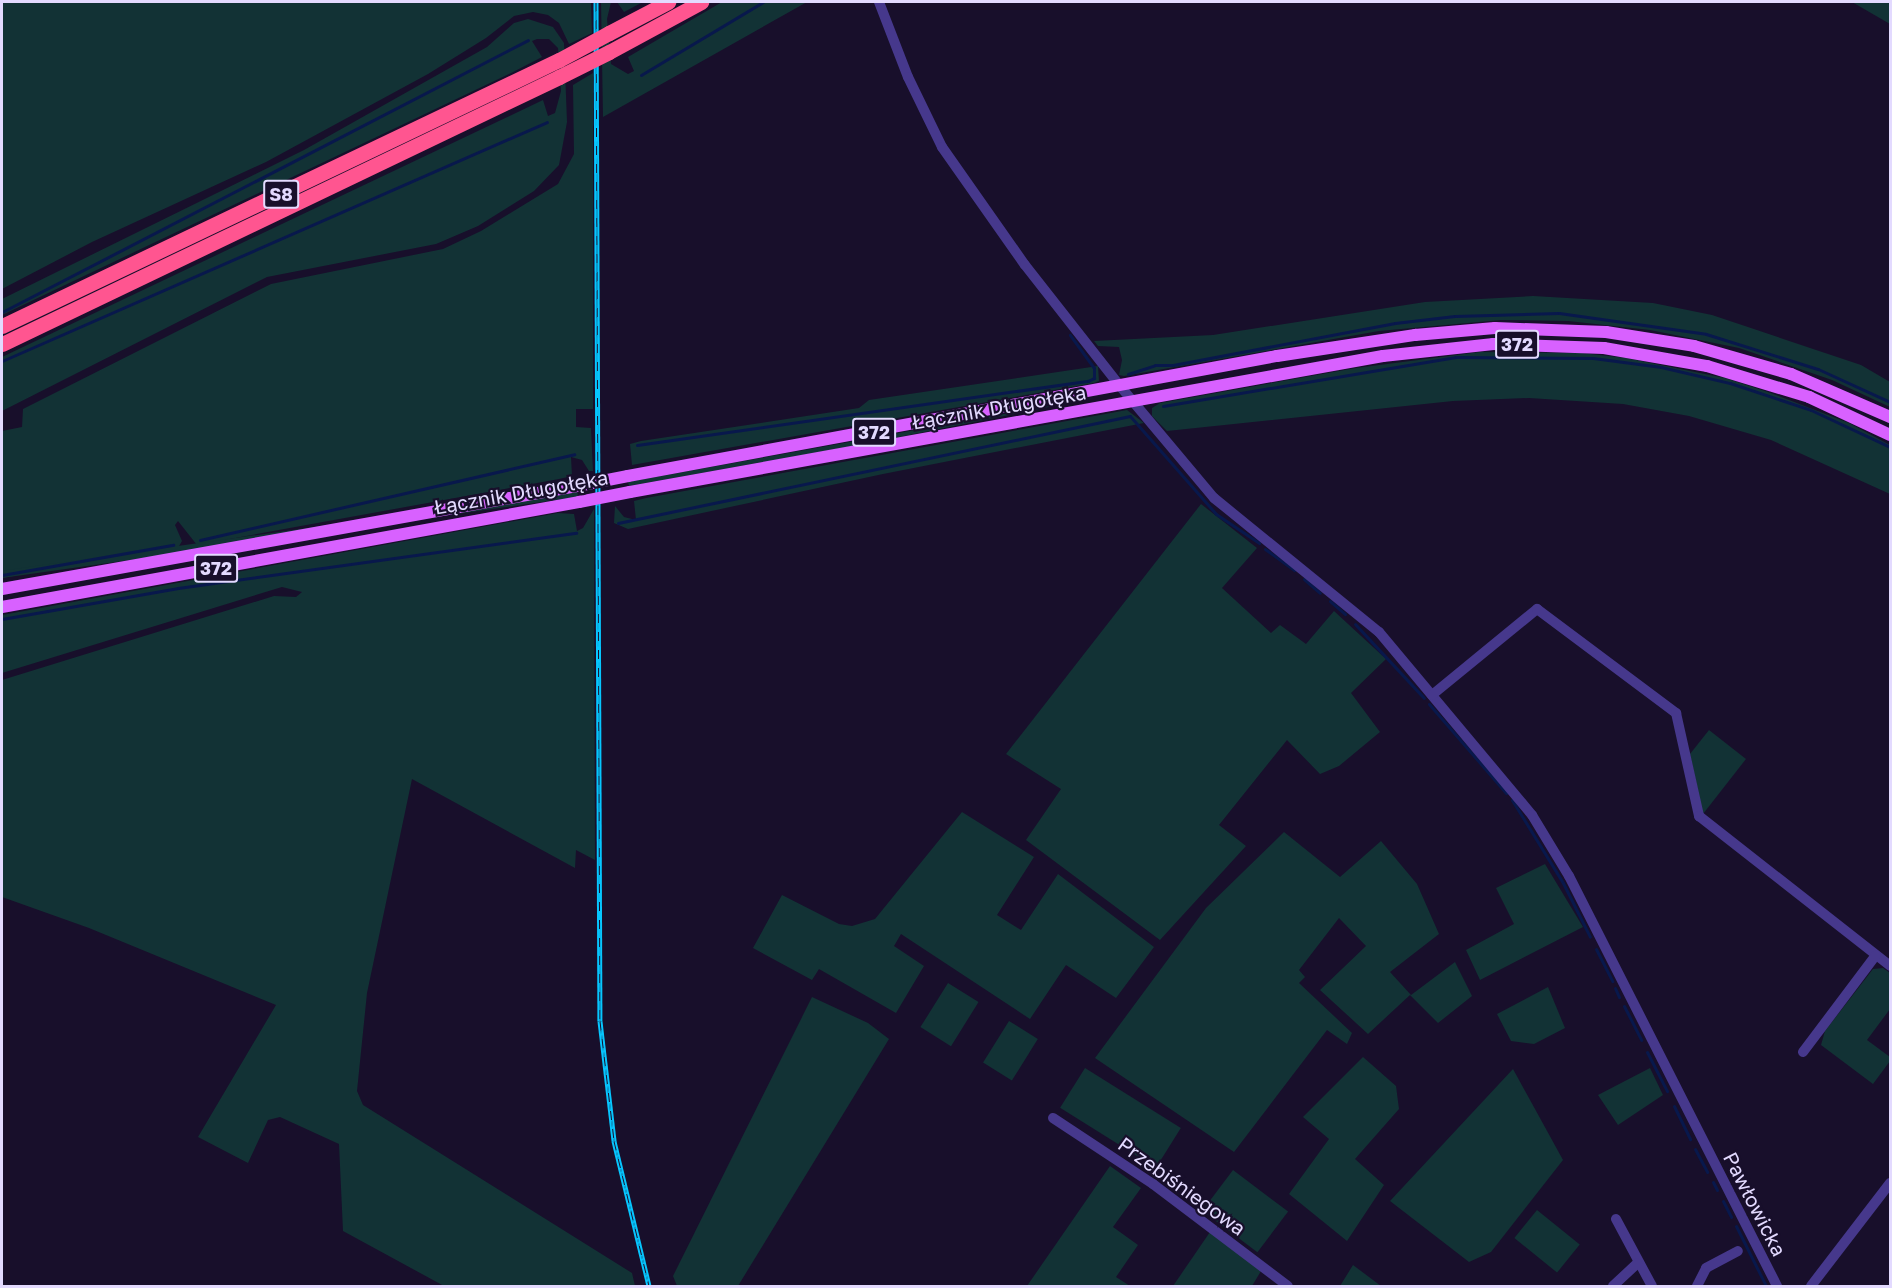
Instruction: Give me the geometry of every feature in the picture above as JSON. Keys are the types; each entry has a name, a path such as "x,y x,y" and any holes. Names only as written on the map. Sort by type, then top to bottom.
{"highway":[{"name":"S8","path":"2,326 559,60 668,2"},
{"name":"S8","path":"2,344 559,77 701,2"}],"main road":[{"name":"Łącznik Długołęka","path":"2,589 1120,386 1415,335 1495,328 1557,329 1651,338 1726,354 1816,383 1890,417"},
{"name":"Łącznik Długołęka","path":"2,607 1416,351 1493,344 1560,345 1649,354 1731,372 1809,398 1890,435"}],"street":[{"name":"Pawłowicka","path":"879,2 908,77 942,147 1025,265 1120,386 1214,498 1379,632 1532,814 1557,855 1776,1287"},
{"path":"1432,695 1537,609 1676,713 1699,816 1890,966"},
{"path":"1803,1052 1876,955"},
{"name":"Przebiśniegowa","path":"1053,1118 1153,1184 1288,1287"},
{"path":"1811,1287 1890,1183"},
{"path":"1616,1219 1637,1263 1652,1287"},
{"path":"1697,1287 1706,1268 1738,1251"},
{"path":"1613,1287 1637,1263"}],"green space":[{"path":"2,2 591,2 592,33 569,44 559,23 548,15 533,12 514,16 486,38 428,74 266,162 92,242 2,289"},
{"path":"601,2 611,2 607,19 611,64 628,74 634,71 628,57 722,2 807,2 603,117"},
{"path":"617,2 643,2 624,12"},
{"path":"1852,2 1890,2 1890,24"},
{"path":"528,19 553,27 564,43 567,122 559,165 534,191 478,226 436,244 267,277 2,411 2,357 543,100 548,116 555,113 561,91 558,48 549,39 537,39 532,41 542,57 513,72 2,315 2,299 304,150 487,47 514,23"},
{"path":"593,73 593,409 576,409 576,427 591,428 593,471 589,471 582,460 571,457 572,476 197,545 178,521 175,525 182,541 178,548 2,578 2,431 22,427 23,409 271,284 443,249 481,231 558,184 574,154 573,85"},
{"path":"1533,296 1653,303 1712,315 1861,365 1890,382 1890,407 1832,380 1739,348 1650,330 1568,321 1501,320 1379,331 1124,376 1119,375 1122,360 1119,347 1098,346 1094,341 1213,335 1425,302"},
{"path":"1480,352 1582,353 1626,358 1725,378 1768,392 1849,423 1890,445 1890,494 1771,440 1689,416 1623,404 1529,398 1453,401 1167,431 1152,416 1152,408 1160,403 1356,368"},
{"path":"1098,366 1099,381 1094,383 632,465 630,444 641,441 859,408 869,400"},
{"path":"1099,397 864,444 629,486 628,482"},
{"path":"1127,410 1144,423 883,474 628,529 614,523 615,506 624,517 636,520 634,501 646,498"},
{"path":"577,490 578,497 2,578 2,571"},
{"path":"1201,504 1257,548 1222,588 1271,633 1280,625 1306,644 1334,611 1386,659 1351,693 1380,732 1339,766 1320,774 1287,740 1219,825 1246,846 1160,940 1026,840 1061,789 1006,754"},
{"path":"594,509 595,860 576,850 575,868 412,779 367,993 357,1091 363,1105 632,1273 635,1286 444,1286 343,1231 339,1144 280,1117 268,1120 248,1163 198,1137 276,1005 89,928 2,897 2,680 274,596 296,597 302,592 282,587 2,673 2,615 558,513 574,514 577,531 583,528"},
{"path":"1709,730 1746,759 1703,814 1690,754"},
{"path":"962,812 1034,857 997,915 1021,930 1058,874 1154,947 1116,998 1066,965 1030,1019 901,934 894,946 924,966 896,1013 819,969 812,980 753,948 782,895 839,924 852,926 875,919"},
{"path":"1284,832 1340,877 1381,841 1417,884 1439,934 1390,972 1411,995 1455,962 1472,996 1438,1023 1410,995 1368,1034 1320,990 1366,946 1339,918 1299,970 1305,977 1299,983 1352,1033 1347,1044 1327,1030 1234,1152 1095,1058 1206,908"},
{"path":"1545,864 1583,927 1480,980 1466,950 1514,924 1496,888"},
{"path":"1883,968 1890,973 1890,1009 1867,1040 1890,1057 1890,1061 1873,1084 1821,1045 1825,1031 1873,969"},
{"path":"948,983 979,1002 951,1046 920,1027"},
{"path":"1548,987 1565,1028 1534,1044 1511,1041 1497,1014"},
{"path":"812,997 868,1023 889,1039 738,1286 677,1286 673,1276"},
{"path":"1009,1021 1038,1039 1012,1081 983,1063"},
{"path":"1363,1057 1396,1086 1399,1109 1355,1159 1384,1185 1347,1241 1289,1194 1329,1139 1303,1117"},
{"path":"1085,1068 1181,1128 1156,1168 1060,1108"},
{"path":"1650,1068 1663,1095 1618,1125 1598,1095"},
{"path":"1513,1069 1563,1160 1491,1252 1469,1262 1390,1201"},
{"path":"1110,1166 1141,1188 1113,1227 1138,1245 1116,1277 1130,1286 1027,1286"},
{"path":"1233,1170 1288,1212 1257,1252 1202,1211"},
{"path":"1537,1210 1580,1245 1557,1273 1514,1238"},
{"path":"1210,1232 1261,1271 1252,1286 1173,1286"},
{"path":"1353,1265 1381,1286 1340,1286"}],"waterway":[{"path":"641,75 763,2"},
{"path":"2,312 528,40"},
{"path":"2,361 547,122"},
{"path":"1128,374 1155,365 1173,365 1395,323 1455,316 1559,313 1706,334 1818,369 1890,402"},
{"path":"637,445 1088,381 1094,378 1094,368 1070,335"},
{"path":"1163,406 1456,357 1593,358 1661,367 1730,383 1811,410 1890,447"},
{"path":"618,523 1130,416 1216,514 1259,543"},
{"path":"200,540 574,454"},
{"path":"2,619 178,588 576,533"},
{"path":"2,575 173,545"},
{"path":"1265,549 1294,570"},
{"path":"1304,579 1320,593"},
{"path":"1330,601 1345,614"},
{"path":"1355,624 1424,698"},
{"path":"1429,704 1506,793"},
{"path":"1512,800 1563,883 1590,937"},
{"path":"1596,949 1612,981"},
{"path":"1615,988 1619,997"},
{"path":"1624,1006 1641,1040"},
{"path":"1647,1052 1667,1091"},
{"path":"1674,1106 1690,1139"},
{"path":"1695,1149 1707,1172"},
{"path":"1713,1182 1717,1190"},
{"path":"1723,1201 1731,1217"},
{"path":"1736,1226 1766,1286"}],"railway":[{"path":"596,2 600,1021 614,1141 649,1286"}]}
